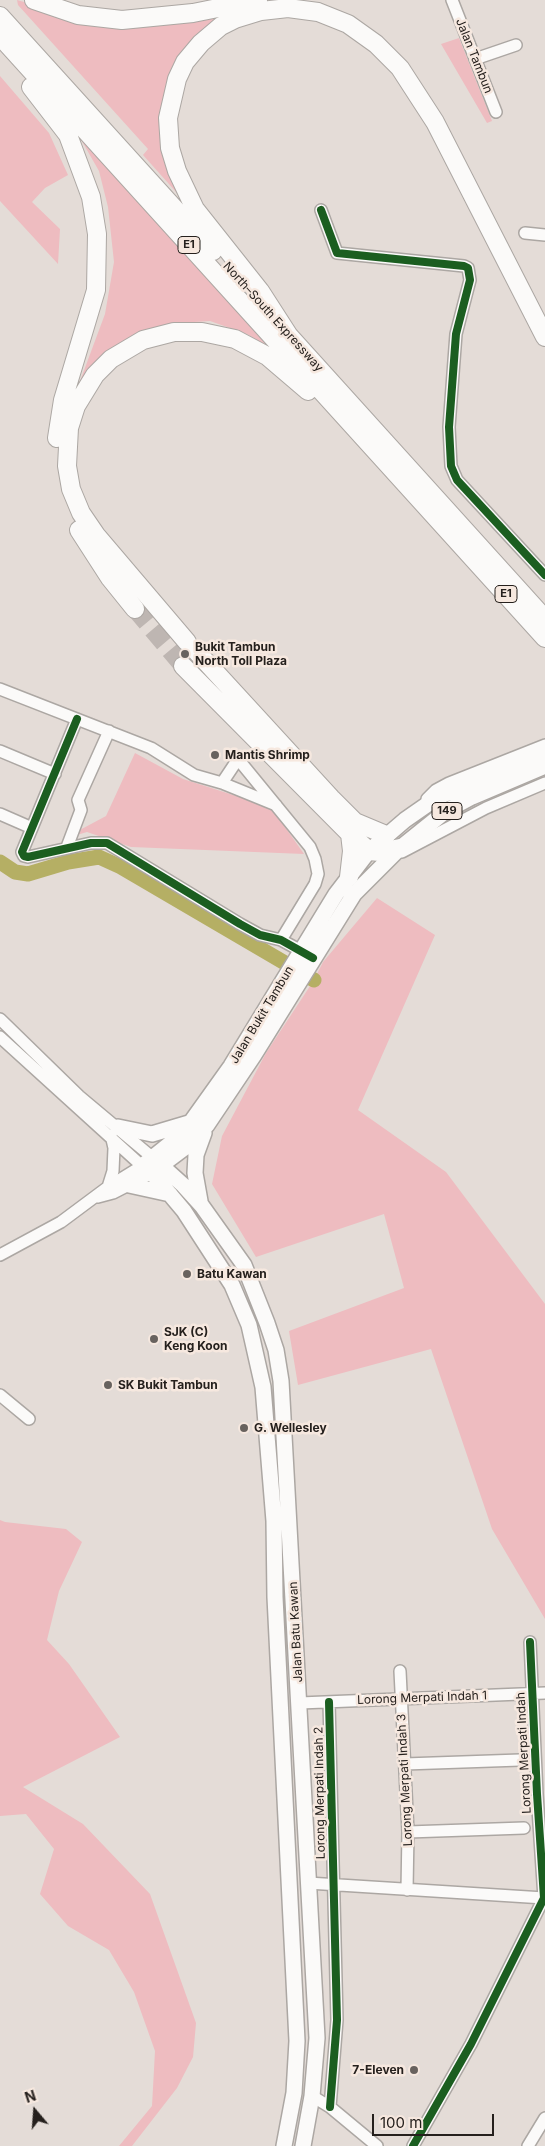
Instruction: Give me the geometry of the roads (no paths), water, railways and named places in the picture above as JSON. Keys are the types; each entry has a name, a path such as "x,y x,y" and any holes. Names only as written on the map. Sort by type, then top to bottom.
{"highway":[{"path":"34,0 78,15 122,20 192,13 258,0"},
{"path":"314,0 335,7 367,25 392,45 414,70 430,93 468,166 494,237"},
{"path":"289,336 260,291 195,209 177,171 170,148 168,118 171,96 181,70 201,43 222,26 261,11 301,9 324,14 348,24 376,44 400,68 422,99 545,338"},
{"name":"North–South Expressway","path":"0,16 123,149 545,619"},
{"name":"North–South Expressway","path":"0,36 545,638"},
{"path":"0,51 47,105 68,135 91,197 97,234 96,290 63,400 57,432 57,469 62,491 75,524 110,578 135,609"},
{"path":"378,453 267,356 246,344 226,336 188,332 158,336 132,345 102,367 82,394 69,428 66,460 71,489 81,513 96,535 192,647 330,798 355,822 386,836"},
{"path":"183,666 350,834 370,851 394,853"},
{"path":"349,877 352,851 350,834"}],"main road":[{"name":"Jalan Bukit Tambun","path":"305,958 354,894 394,853 446,812 498,779 545,753"},
{"name":"Jalan Bukit Tambun","path":"152,1166 177,1138 199,1124 231,1066 305,958 349,877 370,851 410,816 438,797 545,766"},
{"path":"115,1131 152,1134 199,1124 194,1173 202,1206"},
{"name":"Jalan Batu Kawan","path":"152,1166 170,1194 196,1228 235,1292 249,1325 263,1387 274,1521 275,1597 297,2041 294,2093 284,2146"},
{"name":"Jalan Batu Kawan","path":"152,1166 202,1206 244,1265 257,1295 276,1350 281,1381 317,2038 312,2096 304,2146"},
{"path":"129,1185 170,1194"},
{"path":"288,2130 299,2104 307,2096 312,2096 301,2080 297,2041"}],"street":[{"name":"Jalan Tambun","path":"452,0 496,112"},
{"path":"475,59 516,45"},
{"path":"321,210 337,253 464,266 468,268 470,280 456,334 449,427 451,466 457,480 545,575"},
{"path":"525,232 545,235"},
{"path":"0,689 150,748 194,775 222,783 276,805"},
{"path":"77,718 22,852 24,856 28,857 91,843 107,843 240,924 260,934 281,940 305,958"},
{"path":"67,847 81,810 78,800 109,732"},
{"path":"410,816 441,787 545,745"},
{"path":"0,752 55,774"},
{"path":"222,783 238,759 310,847 318,874 316,884 281,940"},
{"path":"394,853 486,808 545,783"},
{"path":"0,814 32,828"},
{"path":"0,1018 152,1166"},
{"path":"0,1037 71,1103 115,1131"},
{"path":"108,1187 113,1171 115,1131"},
{"name":"Jalan Bukit Tambun","path":"96,1198 113,1193 129,1185 152,1166"},
{"name":"Jalan Bukit Tambun","path":"0,1255 61,1222 96,1198 108,1187 152,1166"},
{"path":"0,1396 29,1419"},
{"name":"Lorong Merpati Indah","path":"530,1642 532,1693 540,1760 541,1863 544,1898"},
{"name":"Lorong Merpati Indah 3","path":"400,1671 408,1832 407,1890"},
{"name":"Lorong Merpati Indah 1","path":"300,1703 545,1693"},
{"name":"Lorong Merpati Indah 2","path":"329,1702 337,2041 330,2107"},
{"path":"405,1764 520,1760"},
{"path":"408,1832 524,1828"},
{"path":"308,1883 544,1898 471,2044 413,2146"},
{"path":"312,2096 330,2107 377,2146"},
{"path":"528,2146 545,2118"}],"waterway":[{"path":"0,862 15,872 28,874 68,862 99,857 121,867 314,980"}],"tunnel":[{"path":"135,609 183,666"}],"place":[{"name":"Bukit Tambun North Toll Plaza","path":"185,654"},
{"name":"Mantis Shrimp","path":"215,755"},
{"name":"Batu Kawan","path":"187,1274"},
{"name":"SJK (C) Keng Koon","path":"154,1339"},
{"name":"SK Bukit Tambun","path":"108,1385"},
{"name":"G. Wellesley","path":"244,1428"},
{"name":"7-Eleven","path":"414,2070"}]}
